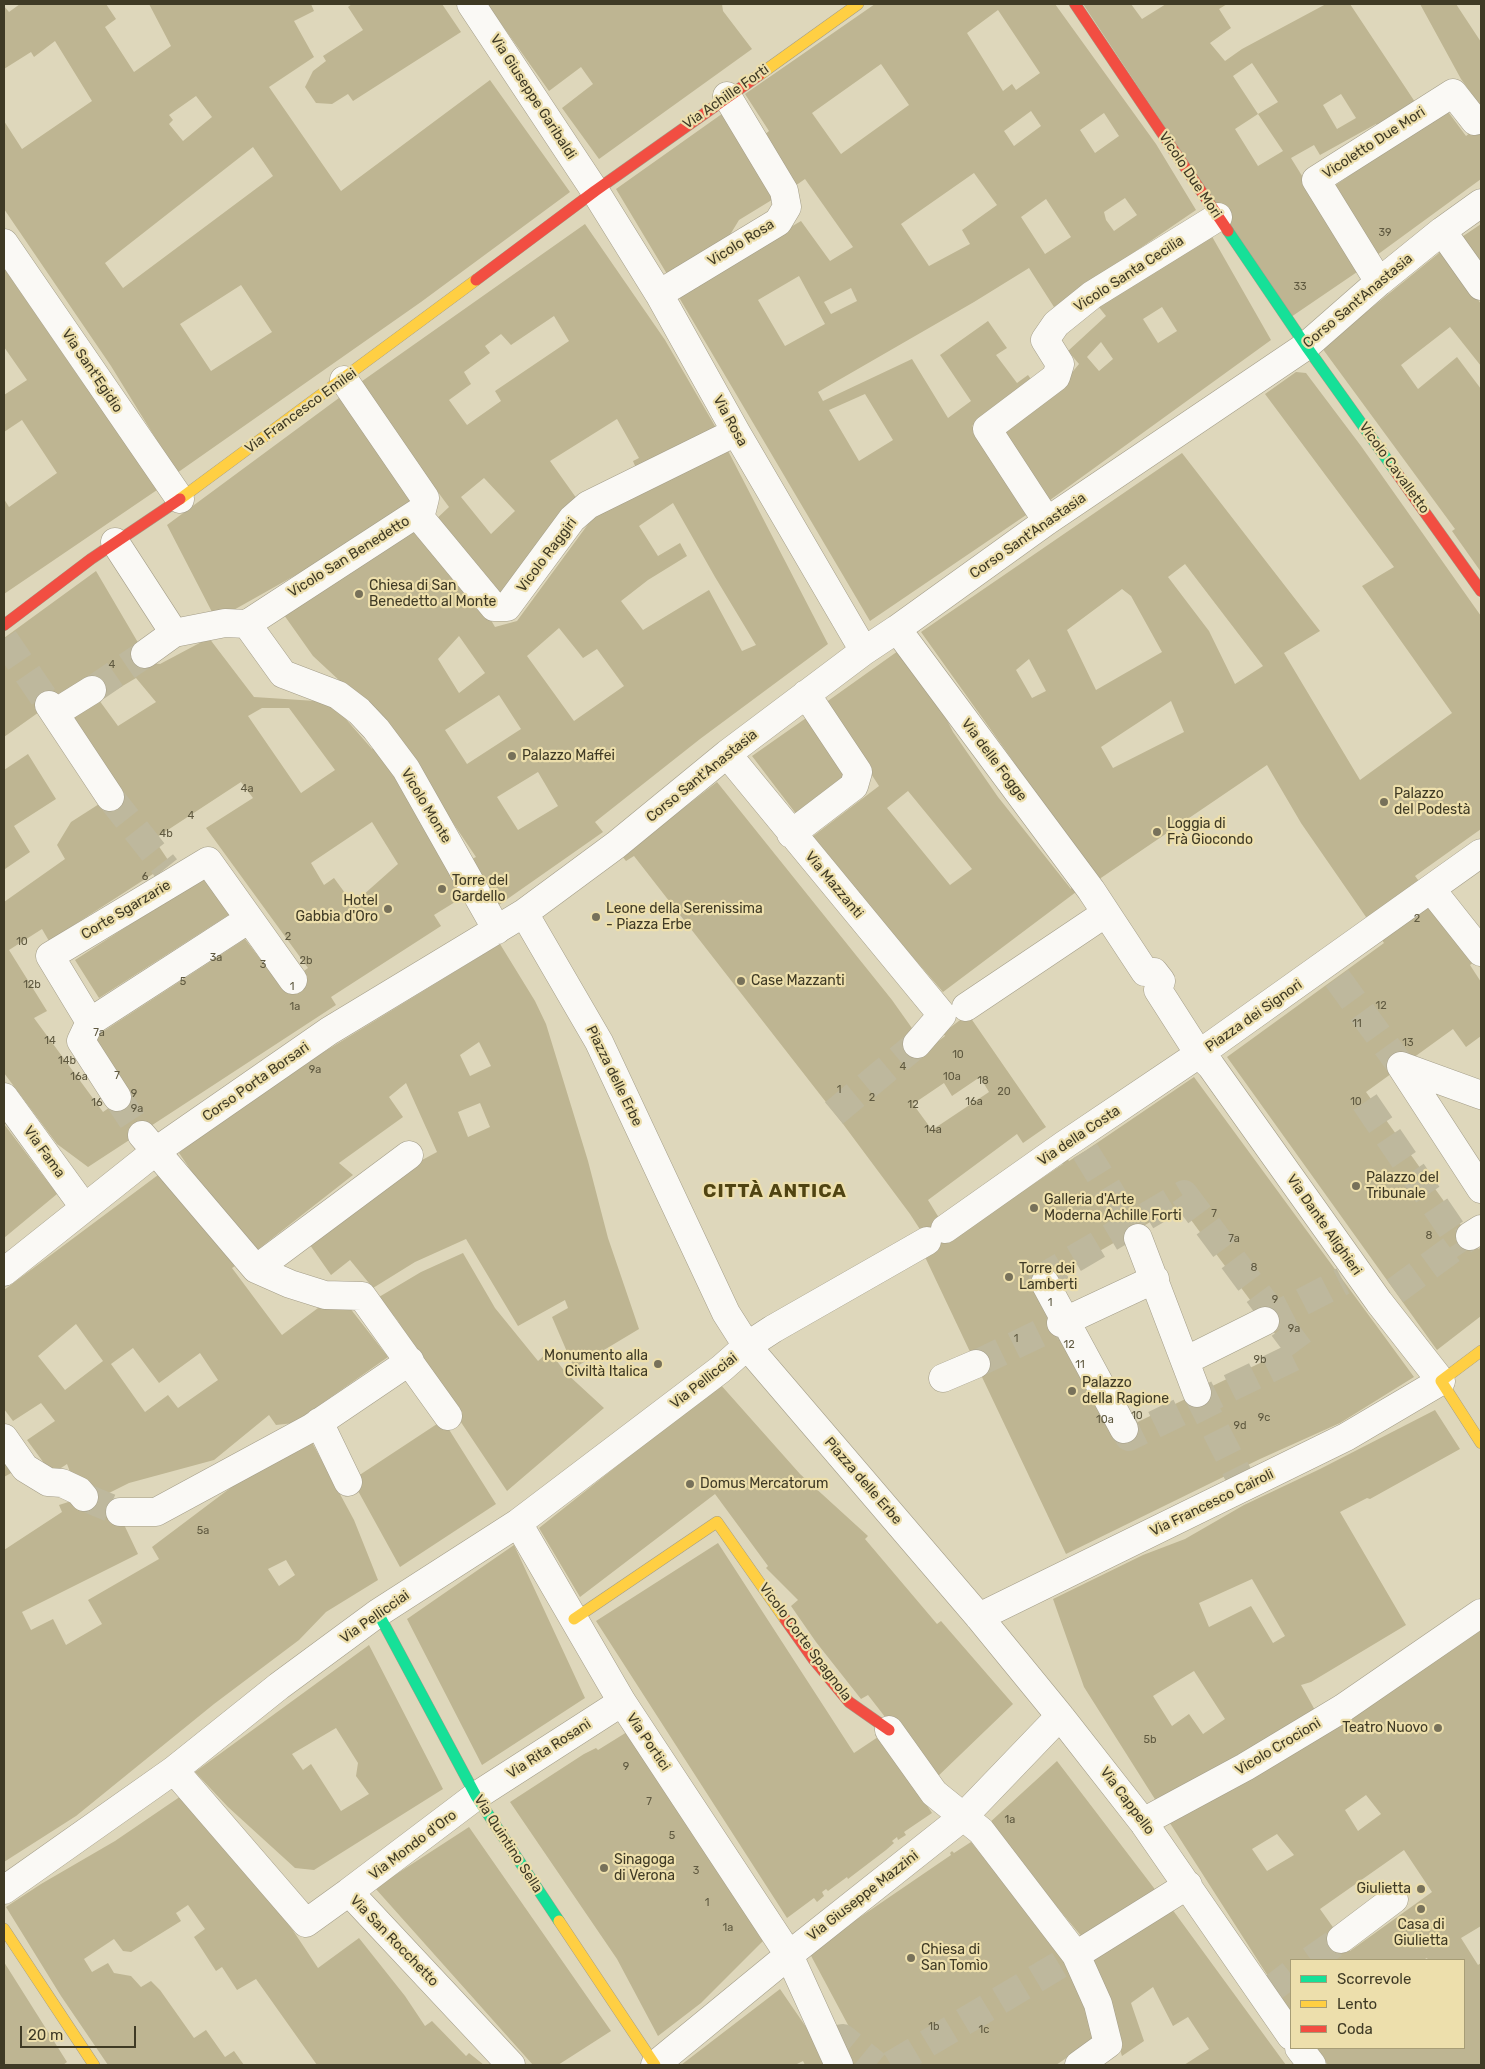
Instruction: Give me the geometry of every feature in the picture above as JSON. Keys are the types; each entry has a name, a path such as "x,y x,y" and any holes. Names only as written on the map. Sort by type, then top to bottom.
{"street":[{"name":"Via Giuseppe Garibaldi","path":"471,4 595,191"},
{"name":"Via Achille Forti","path":"595,191 858,4"},
{"name":"Vicolo Due Mori","path":"1075,4 1306,346"},
{"name":"Vicoletto Due Mori","path":"1379,282 1316,180 1453,92 1475,121"},
{"name":"Vicolo Rosa","path":"659,294 778,222 787,207 784,191 727,96"},
{"name":"Via Rosa","path":"595,191 659,294 736,432 864,650"},
{"name":"Via Francesco Emilei","path":"4,625 115,542 180,499 344,380 595,191"},
{"name":"Corso Sant'Anastasia","path":"524,913 616,844 727,754 864,650 898,629 1047,521 1306,346 1379,282 1442,231 1481,204"},
{"name":"Vicolo Santa Cecilia","path":"1047,521 987,429 1056,377 1060,364 1046,340 1056,324 1092,295 1218,217"},
{"path":"1442,231 1481,286"},
{"name":"Via Sant'Egidio","path":"4,243 180,499"},
{"name":"Vicolo Cavalletto","path":"1306,346 1481,590"},
{"name":"Vicolo San Benedetto","path":"247,624 422,510 425,498 344,380"},
{"name":"Vicolo Raggiri","path":"417,514 494,607 507,607 572,520 588,504 736,432"},
{"path":"115,542 174,633"},
{"path":"145,654 174,633 225,623 247,624"},
{"name":"Vicolo Monte","path":"247,624 283,674 338,695 359,711 376,729 406,769 497,930"},
{"name":"Via delle Fogge","path":"898,629 1091,890"},
{"path":"92,690 52,709 110,797"},
{"path":"791,834 854,786 858,772 806,694"},
{"name":"Via Mazzanti","path":"727,754 791,834 954,1011"},
{"name":"Piazza dei Signori","path":"1091,890 1146,972 1154,972 1160,981 1158,990 1205,1060 1332,971 1373,932 1481,853"},
{"name":"Corte Sgarzarie","path":"90,1022 50,956 170,874 208,861 293,980"},
{"path":"1431,889 1481,952"},
{"name":"Corso Porta Borsari","path":"4,1272 84,1207 149,1143 524,913"},
{"name":"Piazza delle Erbe","path":"524,913 599,1042 726,1313 747,1346 979,1617"},
{"path":"917,1044 954,1011 1106,913"},
{"path":"117,1097 81,1041 90,1022 249,919"},
{"name":"Via della Costa","path":"747,1346 936,1235 1080,1144 1205,1060"},
{"name":"Via Dante Alighieri","path":"1205,1060 1351,1277 1387,1296 1440,1380"},
{"path":"1481,1095 1401,1066 1481,1189"},
{"name":"Via Fama","path":"4,1097 84,1207"},
{"path":"149,1143 256,1269 290,1284 325,1295 362,1296 448,1416"},
{"path":"256,1269 409,1155"},
{"path":"1131,1238 1155,1279 1197,1394"},
{"path":"1063,1322 1155,1279"},
{"path":"1045,1282 1063,1322 1124,1428"},
{"path":"1185,1361 1265,1321"},
{"name":"Via Pellicciai","path":"4,1890 174,1770 278,1686 378,1614 518,1523 721,1370 747,1346"},
{"path":"1481,1352 1440,1380 1481,1443"},
{"path":"120,1512 156,1512 315,1425 406,1356"},
{"path":"943,1378 976,1364"},
{"name":"Via Francesco Cairoli","path":"979,1617 1346,1437 1440,1380"},
{"path":"315,1425 348,1482"},
{"path":"4,1438 25,1468 48,1482 62,1483 84,1497"},
{"name":"Vicolo Corte Spagnola","path":"574,1619 717,1522 814,1660 850,1702 889,1730 934,1793 981,1832 1076,1955 1098,2004 1108,2044 1079,2065"},
{"name":"Via Portici","path":"518,1523 622,1702 789,1955 838,2065"},
{"name":"Vicolo Crocioni","path":"1143,1822 1270,1752 1343,1708 1481,1613"},
{"name":"Via Quintino Sella","path":"378,1614 476,1796 655,2065"},
{"name":"Via Cappello","path":"979,1617 1143,1822 1268,1991 1290,2034"},
{"name":"Via Rita Rosani","path":"476,1796 622,1702"},
{"name":"Via Giuseppe Mazzini","path":"655,2065 963,1816 1060,1716"},
{"name":"Via San Rocchetto","path":"174,1770 306,1923 358,1885 511,2065"},
{"name":"Via Mondo d'Oro","path":"358,1885 476,1796"},
{"path":"1076,1955 1188,1885"},
{"path":"1341,1938 1394,1899"},
{"path":"4,1929 94,2065"},
{"path":"1300,2049 1312,2065"}],"building":[{"path":"20,4 106,4 116,19 105,27 134,72 171,46 149,4 311,4 314,11 294,21 314,57 269,87 341,191 490,80 570,192 421,302 177,473 111,366 4,209 4,121 22,149 92,101 55,41 34,57 31,52 4,69 4,6 9,12","holes":["196,96 212,117 183,141 169,124 173,120 169,115","253,147 273,176 123,288 105,263","241,285 272,332 211,371 180,324"]},
{"path":"352,4 442,4 461,32 353,101 348,94 332,104 316,103 305,87 313,71 326,61 323,56 363,30 348,7"},
{"path":"487,4 722,4 723,11 752,49 599,159 562,108 593,84 581,67 549,91"},
{"path":"875,4 1055,4 1156,144 1196,210 1054,307 1029,268 818,392 823,401 912,359 948,418 971,401 940,355 988,321 1007,348 996,355 1017,383 1028,375 1033,382 972,426 981,434 1032,511 870,621 677,294 801,221 830,261 853,247 805,179 795,186 763,136 769,131 745,94","holes":["998,10 1040,73 1016,90 1012,84 1003,91 967,33","881,64 909,105 841,154 812,113","1031,111 1041,126 1014,146 1004,131","1104,113 1119,136 1095,153 1080,130","974,173 997,205 962,230 970,244 929,266 901,224","1125,198 1137,215 1114,231 1106,220 1104,212","1046,199 1071,237 1045,254 1021,217","799,276 825,324 785,346 758,300","851,288 857,301 831,314 824,302","865,394 893,440 859,461 829,410"]},
{"path":"1083,4 1131,4 1142,19 1166,4 1227,4 1219,9 1231,28 1210,43 1225,61 1242,49 1326,4 1350,4 1417,105 1380,127 1376,124 1320,155 1314,145 1291,158 1360,270 1291,317","holes":["1252,63 1278,102 1258,114 1233,76","1341,94 1356,118 1337,129 1323,105","1258,114 1283,151 1258,166 1235,129"]},
{"path":"1420,4 1456,4 1481,42 1481,107 1461,79"},
{"path":"1446,109 1466,136 1481,124 1481,179 1377,255 1330,189"},
{"path":"726,111 775,198 739,220 722,248 670,279 616,189"},
{"path":"585,224 665,340 719,433 638,473 633,461 639,458 617,419 550,461 577,499 495,600 433,522 449,507 358,384","holes":["554,316 569,341 495,391 501,401 467,425 449,400 471,384 464,372 490,353 485,346 501,334 511,345","484,478 515,511 491,534 461,497"]},
{"path":"1481,224 1481,263 1452,261 1481,304 1481,366 1450,327 1401,365 1418,389 1457,357 1481,389 1481,572 1452,531 1455,529 1322,348 1444,249"},
{"path":"1210,233 1271,340 1046,503 1000,434 1057,391 1079,364 1068,351 1106,316 1098,306","holes":["1162,307 1177,331 1158,343 1143,319","1101,342 1113,359 1099,371 1087,357"]},
{"path":"4,268 83,383 108,412 157,490 4,594 4,499 9,507 57,473 22,420 4,432 4,395 27,380 4,347"},
{"path":"1296,372 1306,373 1361,446 1481,616 1481,829 1415,876 1478,959 1470,965 1481,982 1481,1036 1466,1047 1453,1029 1366,1092 1478,1249 1481,1247 1481,1316 1437,1350 1227,1057 1384,943 1301,823 1267,765 1095,882 1011,758 921,632 1182,453 1320,631 1284,653 1360,780 1452,713 1362,586 1394,567 1265,394","holes":["1185,564 1263,666 1235,684 1209,631 1168,577","1122,589 1131,596 1162,652 1096,690 1067,630","1029,659 1046,691 1032,698 1016,670","1171,701 1184,732 1113,768 1101,747"]},
{"path":"343,395 415,501 342,549 223,616 212,612 167,525"},
{"path":"726,447 828,644 700,739 595,822 603,832 496,907 468,861 476,857 403,749 355,695 313,656 284,615 419,525 485,610 495,627 517,621 597,512","holes":["673,503 756,645 742,651 709,590 643,630 621,601 648,580 687,556 680,543 658,556 639,526","559,628 583,658 597,649 624,686 574,721 527,656","459,636 485,673 459,693 438,659","499,695 521,729 467,764 445,730","538,772 558,806 518,830 497,797"]},
{"path":"96,571 150,663 160,664 209,638 254,697 331,702 372,749 380,744 468,894 434,915 441,926 331,997 336,1005 88,1167 57,1144 4,1073 4,902 65,859 57,845 71,822 110,797 65,721 99,700 84,680 4,737 4,638","holes":["136,678 156,702 118,726 99,700","262,708 289,708 335,770 301,793 248,716","241,782 253,798 206,828 308,968 301,973 304,978 284,990 245,939 93,1038 129,1094 103,1112 34,1018 47,1011 9,950 42,929 49,941 170,863 154,839","372,822 398,864 353,904 334,878 324,885 311,863"]},
{"path":"898,651 945,716 953,732 998,797 1071,889 1072,887 1076,892 943,992 841,874 812,837 879,786 825,703","holes":["908,791 972,869 950,885 887,808"]},
{"path":"809,716 848,776 797,815 752,756"},
{"path":"28,754 56,799 14,826 30,852 5,869 4,770"},
{"path":"717,782 892,1000 914,1031 923,1053 945,1036 943,1033 968,1014 1046,1127 1023,1143 1017,1134 928,1200 952,1239 1063,1164 1061,1161 1066,1157 1069,1161 1085,1151 1194,1077 1414,1377 1340,1423 1260,1459 1066,1554 925,1257 934,1251 910,1214 843,1124 634,856 626,861 622,856","holes":["980,1077 989,1092 932,1130 913,1104 944,1083 952,1096","1180,1205 1287,1350 1119,1431 1042,1284"]},
{"path":"205,876 230,914 99,998 75,960"},
{"path":"500,944 535,1001 546,1024 588,1161 608,1238 639,1329 574,1368 552,1317 568,1308 565,1300 518,1326 466,1239 415,1262 373,1288 350,1260 331,1275 305,1238 368,1189 437,1152 406,1083 389,1097 403,1117 339,1163 353,1175 256,1251 207,1194 179,1153 239,1104","holes":["479,1042 491,1066 470,1076 460,1055","480,1103 490,1127 468,1137 458,1112"]},
{"path":"4,1124 57,1194 4,1238"},
{"path":"162,1172 235,1266 232,1268 282,1335 330,1299 346,1303 388,1357 294,1423 276,1425 269,1415 214,1460 129,1483 109,1493 138,1554 22,1612 31,1630 53,1619 66,1645 102,1624 88,1600 159,1559 152,1547 233,1486 308,1435 354,1520 378,1580 326,1612 299,1640 214,1704 76,1816 4,1862 4,1550 62,1512 59,1505 96,1493 72,1477 67,1464 52,1474 27,1440 55,1421 41,1403 13,1421 4,1409 4,1290","holes":["76,1324 103,1361 65,1390 38,1356","133,1348 159,1383 200,1353 218,1380 178,1408 168,1395 145,1412 111,1364","286,1560 295,1575 279,1586 268,1569"]},
{"path":"463,1253 495,1308 538,1361 549,1351 566,1373 604,1408 507,1491 422,1364 398,1321 379,1297 421,1272"},
{"path":"720,1384 800,1474 868,1536 865,1539 937,1624 941,1621 1013,1704 934,1780 868,1695 861,1699 816,1642 791,1606 798,1600 766,1568 768,1566 715,1494 580,1597 539,1528"},
{"path":"1435,1410 1460,1449 1370,1499 1367,1498 1340,1512 1406,1625 1311,1682 1301,1685 1316,1712 1158,1804 1084,1687 1053,1599 1143,1555 1185,1539 1244,1505 1320,1469","holes":["1252,1579 1285,1636 1273,1643 1251,1606 1209,1627 1199,1603","1194,1671 1225,1719 1203,1734 1189,1714 1172,1726 1153,1696"]},
{"path":"443,1420 496,1504 400,1567 352,1480"},
{"path":"4,1450 18,1469 4,1477"},
{"path":"718,1543 854,1753 881,1735 932,1813 904,1832 906,1835 898,1840 897,1837 892,1841 894,1843 886,1850 848,1879 847,1877 828,1891 826,1889 822,1892 824,1896 817,1902 814,1898 787,1918 596,1621"},
{"path":"514,1545 585,1698 482,1765 407,1619"},
{"path":"1481,1624 1481,1926 1461,1938 1478,1965 1481,1963 1481,2065 1328,2065 1317,2049 1465,2049 1465,1959 1290,1959 1290,2010 1166,1817","holes":["1366,1795 1381,1814 1358,1831 1345,1810","1277,1834 1294,1855 1267,1871 1252,1849","1404,1850 1432,1892 1350,1951 1320,1909"]},
{"path":"369,1645 443,1789 314,1870 295,1868 228,1807 195,1772","holes":["336,1728 358,1763 356,1776 369,1794 341,1811 311,1764 303,1770 292,1754"]},
{"path":"627,1732 767,1937 701,2003 658,2036 617,1959 510,1802 584,1754 596,1748 598,1750"},
{"path":"1057,1761 1157,1892 1082,1937 988,1824"},
{"path":"184,1794 248,1863 318,1968 359,1938 405,1996 425,2026 432,2021 466,2056 469,2053 484,2065 317,2065 256,1979 237,1990 222,1967 216,1971 194,1937 205,1929 188,1905 176,1913 181,1921 131,1952 123,1951 114,1939 84,1959 92,1972 108,1963 114,1973 131,1976 141,1987 151,1981 160,1990 194,2038 206,2030 225,2057 234,2051 244,2065 108,2065 61,1996 6,1907 41,1884 115,1841"},
{"path":"469,1827 611,2031 558,2065 533,2065 375,1888"},
{"path":"971,1842 1064,1957 1098,2037 1056,2065 847,2065 838,2046 855,2038 809,1952 951,1855 952,1851 954,1853"},
{"path":"1172,1909 1286,2065 1184,2065 1209,2049 1188,2017 1173,2026 1153,1987 1131,2003 1144,2041 1122,2056 1090,1959"},
{"path":"4,1962 67,2062 63,2065 4,2065"},
{"path":"780,1989 832,2065 805,2065 803,2061 795,2065 681,2065"}],"tunnel":[{"path":"4,639 49,705"},
{"path":"92,690 145,654"},
{"path":"110,797 166,868"},
{"path":"1337,978 1401,1066"},
{"path":"834,1113 917,1044"},
{"path":"117,1097 142,1135"},
{"path":"1365,1102 1466,1251"},
{"path":"1085,1151 1134,1231"},
{"path":"1045,1283 1043,1277 1184,1194 1302,1353 1129,1437 1124,1429"},
{"path":"1395,1291 1470,1236"},
{"path":"1265,1321 1343,1281"},
{"path":"976,1364 1061,1323"},
{"path":"1197,1393 1245,1488"},
{"path":"84,1497 120,1512"},
{"path":"1312,1959 1341,1939"},
{"path":"891,2065 1076,1955"},
{"path":"1274,1987 1290,1975"},
{"path":"827,2041 843,2038 876,2065"}],"traffic: fast":[{"path":"1228,231 1306,346 1396,472"},
{"path":"378,1613 476,1796 559,1921"}],"traffic: slow":[{"path":"759,75 858,4"},
{"path":"180,499 476,280"},
{"path":"1481,1351 1441,1381 1481,1443"},
{"path":"574,1619 717,1522 785,1619"},
{"path":"559,1921 655,2065"},
{"path":"4,1929 94,2065"}],"traffic: jam":[{"path":"1075,4 1228,231"},
{"path":"476,280 595,191 759,75"},
{"path":"1396,472 1481,591"},
{"path":"4,625 91,559 180,499"},
{"path":"785,1619 814,1660 849,1702 889,1730"}],"place":[{"name":"Chiesa di San Benedetto al Monte","path":"359,594"},
{"name":"Palazzo Maffei","path":"512,756"},
{"name":"Palazzo del Podestà","path":"1384,802"},
{"name":"Loggia di Frà Giocondo","path":"1157,832"},
{"name":"Torre del Gardello","path":"442,889"},
{"name":"Hotel Gabbia d'Oro","path":"388,909"},
{"name":"Leone della Serenissima - Piazza Erbe","path":"596,917"},
{"name":"Case Mazzanti","path":"741,981"},
{"name":"Palazzo del Tribunale","path":"1356,1186"},
{"name":"Galleria d'Arte Moderna Achille Forti","path":"1034,1208"},
{"name":"Torre dei Lamberti","path":"1009,1277"},
{"name":"Monumento alla Civiltà Italica","path":"658,1364"},
{"name":"Palazzo della Ragione","path":"1072,1391"},
{"name":"Domus Mercatorum","path":"690,1484"},
{"name":"Teatro Nuovo","path":"1438,1728"},
{"name":"Sinagoga di Verona","path":"604,1868"},
{"name":"Giulietta","path":"1421,1889"},
{"name":"Casa di Giulietta","path":"1421,1909"},
{"name":"Chiesa di San Tomìo","path":"911,1958"}],"district":[{"name":"CITTÀ ANTICA","path":"775,1192"}]}
